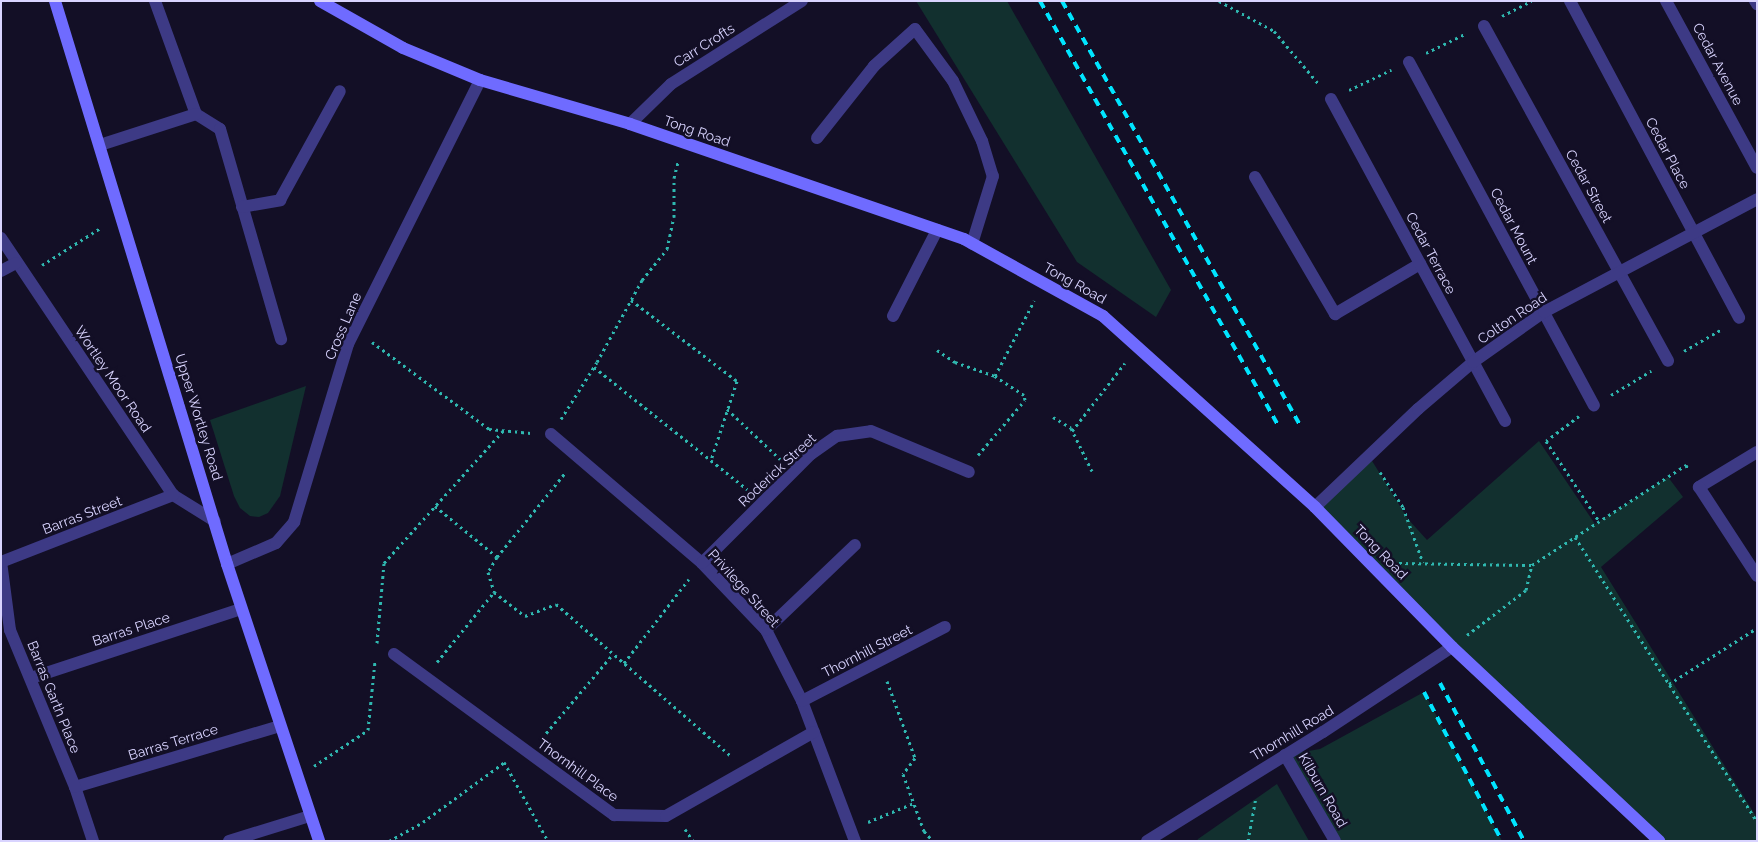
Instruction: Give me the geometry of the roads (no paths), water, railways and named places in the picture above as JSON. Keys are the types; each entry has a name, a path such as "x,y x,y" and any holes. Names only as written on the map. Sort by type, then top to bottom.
{"main road":[{"name":"Upper Wortley Road","path":"55,1 241,609 319,841"},
{"name":"Tong Road","path":"320,1 403,48 480,80 630,124 937,230 972,244 1104,316 1315,507 1452,647 1659,841"}],"street":[{"path":"155,1 196,114 220,129 281,338"},
{"name":"Carr Crofts","path":"630,124 671,84 802,1"},
{"name":"Cedar Place","path":"1570,1 1739,318"},
{"name":"Cedar Avenue","path":"1666,1 1757,168"},
{"name":"Cedar Street","path":"1484,26 1668,361"},
{"path":"817,138 874,66 915,29 953,81 982,141 993,176 972,244"},
{"name":"Cedar Mount","path":"1409,62 1594,405"},
{"name":"Cross Lane","path":"227,564 276,543 294,522 355,330 480,80"},
{"path":"242,206 280,200 340,91"},
{"name":"Cedar Terrace","path":"1331,99 1505,420"},
{"path":"100,145 196,114"},
{"path":"1255,177 1334,314 1420,264"},
{"name":"Colton Road","path":"1315,507 1473,362 1544,312 1757,199"},
{"path":"894,316 937,230"},
{"name":"Wortley Moor Road","path":"1,238 24,276 173,496 215,522"},
{"path":"1,272 16,263"},
{"name":"Roderick Street","path":"702,563 794,472 837,436 871,431 969,472"},
{"name":"Privilege Street","path":"551,434 702,563 766,630 802,701 853,835"},
{"path":"1757,452 1699,487 1757,576"},
{"name":"Barras Street","path":"1,562 173,496"},
{"path":"766,630 855,545"},
{"name":"Barras Garth Place","path":"1,562 10,630 75,787 93,841"},
{"name":"Barras Place","path":"31,678 241,609"},
{"name":"Thornhill Street","path":"802,701 945,628"},
{"name":"Thornhill Road","path":"1147,841 1452,647"},
{"name":"Thornhill Place","path":"394,654 614,815 666,816 814,732"},
{"name":"Barras Terrace","path":"75,787 279,726"},
{"name":"Kilburn Road","path":"1285,755 1335,841"},
{"path":"229,841 310,816"}],"railway":[{"path":"1040,1 1279,427"},
{"path":"1062,1 1299,424"},
{"path":"1440,683 1524,841"},
{"path":"1424,692 1502,841"}]}
